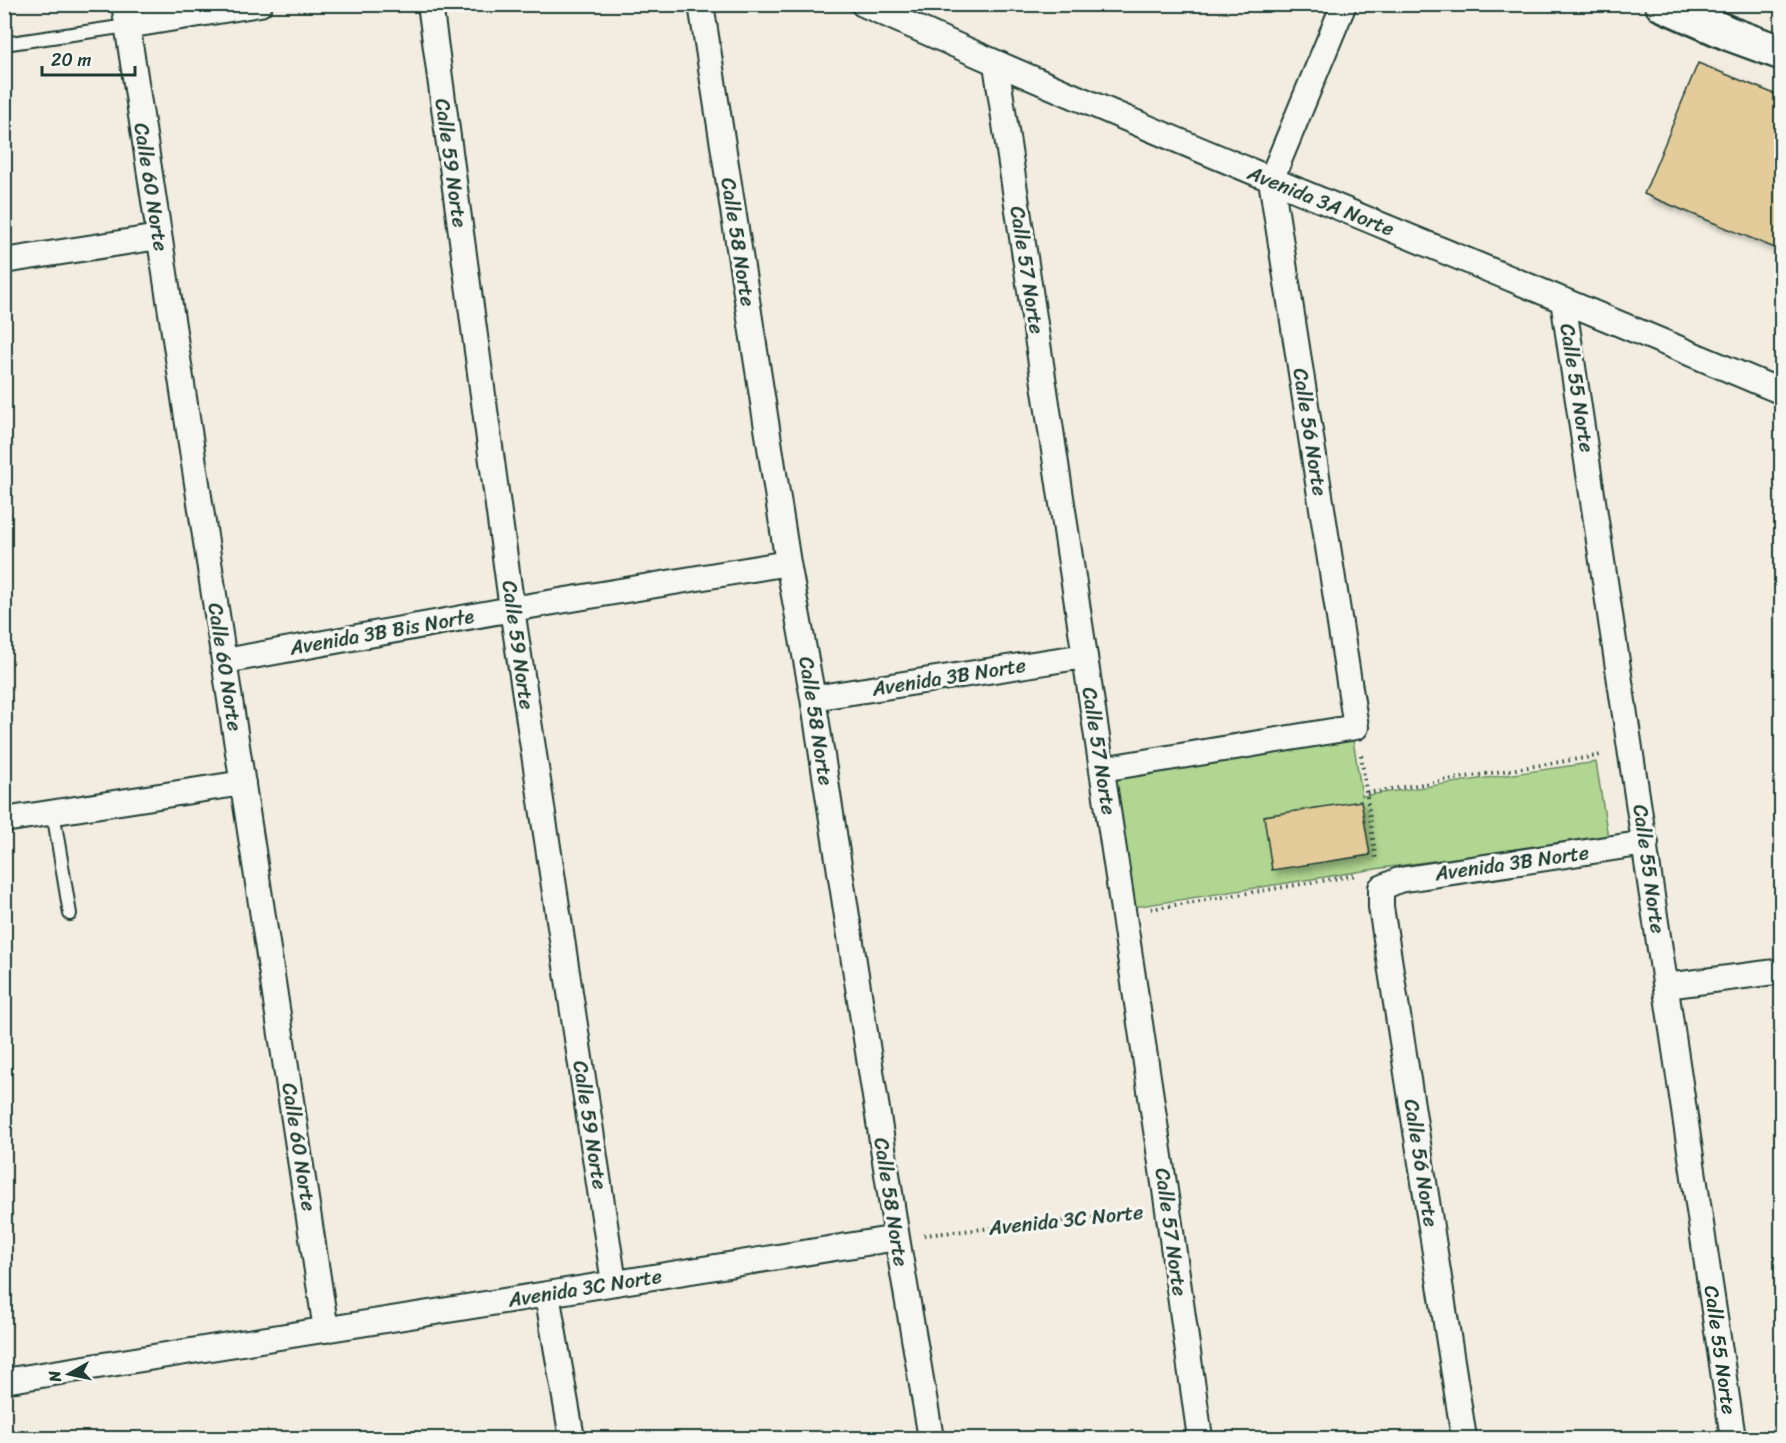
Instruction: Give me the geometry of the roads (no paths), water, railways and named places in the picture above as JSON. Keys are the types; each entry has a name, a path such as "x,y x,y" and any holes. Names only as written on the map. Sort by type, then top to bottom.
{"street":[{"path":"125,15 260,4"},
{"name":"Calle 59 Norte","path":"430,4 512,609 614,1283"},
{"name":"Calle 58 Norte","path":"701,4 788,563 813,698 897,1238 931,1438"},
{"name":"Avenida 3A Norte","path":"863,4 996,64 1270,180 1782,392"},
{"path":"1270,180 1344,4"},
{"path":"1662,4 1730,34 1782,53"},
{"name":"Calle 60 Norte","path":"125,15 326,1330"},
{"name":"Calle 57 Norte","path":"996,64 1168,1210 1200,1438"},
{"name":"Calle 56 Norte","path":"1102,769 1356,727 1270,180"},
{"path":"4,261 159,237"},
{"name":"Calle 55 Norte","path":"1563,300 1646,843 1733,1438"},
{"name":"Avenida 3B Bis Norte","path":"225,661 512,609 788,563"},
{"name":"Avenida 3B Norte","path":"813,698 1085,656"},
{"path":"4,820 243,783"},
{"name":"Avenida 3B Norte","path":"1374,881 1399,880 1646,843"},
{"name":"Calle 56 Norte","path":"1374,881 1381,907 1464,1438"},
{"path":"1666,986 1782,971"},
{"name":"Avenida 3C Norte","path":"4,1382 897,1238"},
{"path":"547,1294 572,1438"}],"lane":[{"path":"4,44 125,15"},
{"path":"53,812 69,914"}]}
